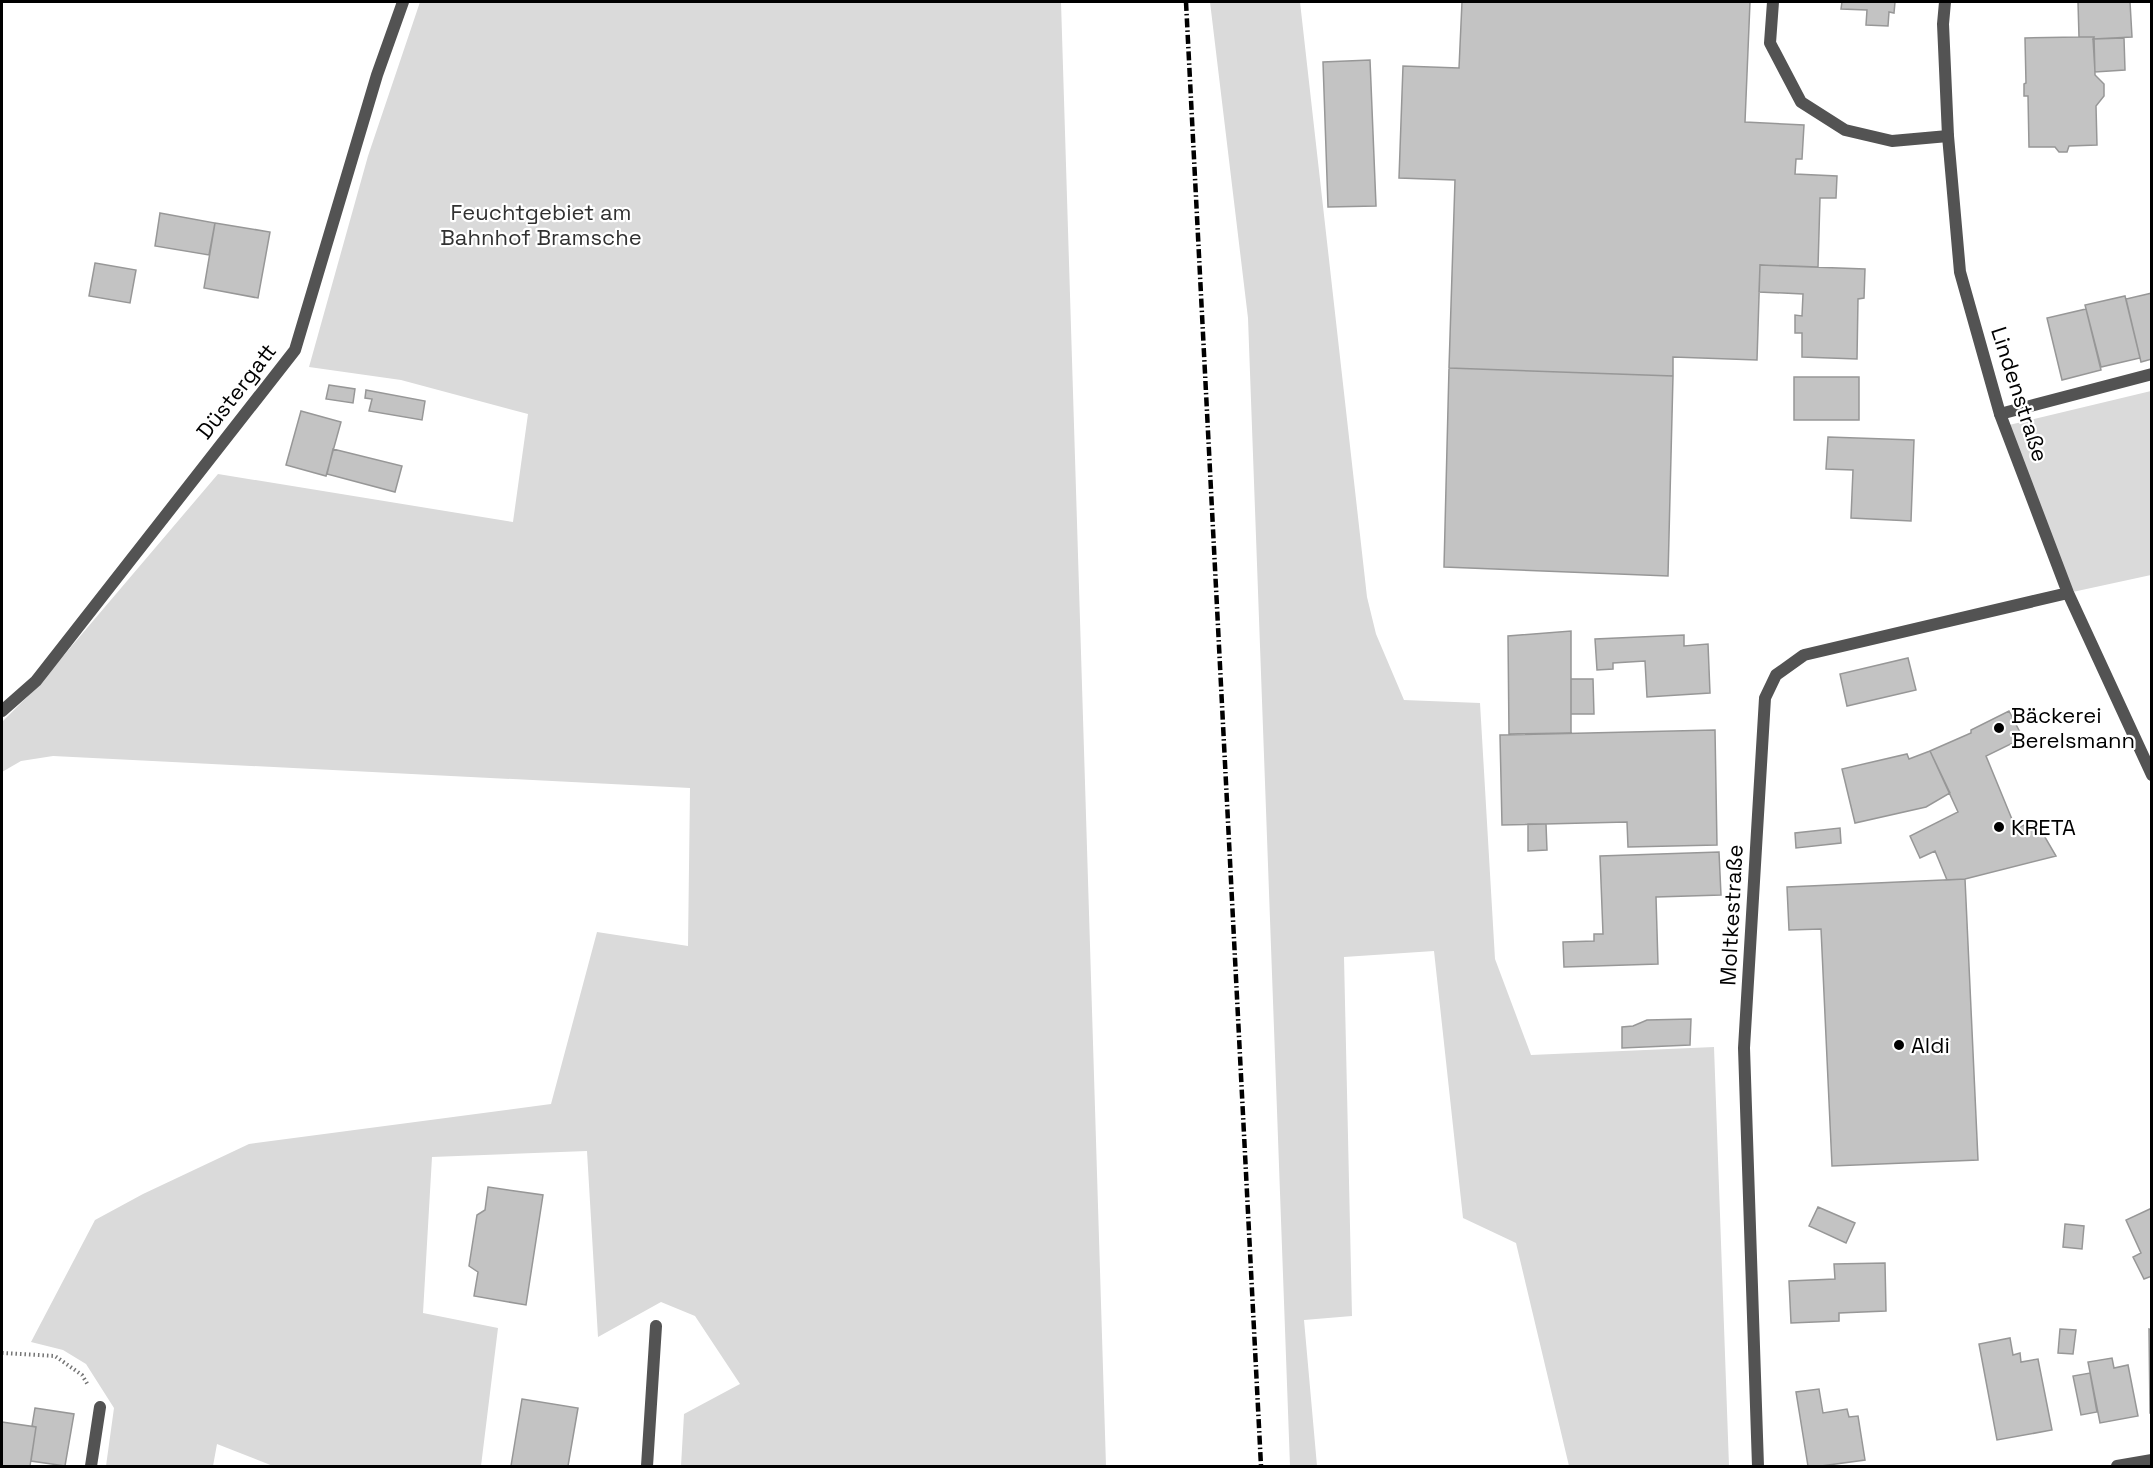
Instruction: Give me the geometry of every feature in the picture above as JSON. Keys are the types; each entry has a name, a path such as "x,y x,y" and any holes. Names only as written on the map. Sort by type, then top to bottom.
{"street":[{"name":"Düstergatt","path":"2,711 36,681 295,350 377,75 403,2"},
{"path":"1773,2 1770,43 1801,102 1845,130 1892,141 1948,136"},
{"name":"Lindenstraße","path":"1945,2 1943,24 1948,136 1960,272 2000,414 2068,592 2151,776"},
{"path":"2000,414 2151,374"},
{"name":"Moltkestraße","path":"1758,1467 1744,1048 1765,698 1776,675 1804,655 2068,592"},
{"path":"647,1467 656,1326"},
{"path":"91,1467 100,1407"},
{"path":"2118,1467 2151,1460"}],"path":[{"path":"2,1353 55,1356 82,1375 100,1407"}],"green space":[{"name":"Feuchtgebiet am Bahnhof Bramsche","path":"420,2 1061,2 1106,1466 681,1466 684,1414 740,1384 695,1316 661,1302 598,1337 587,1151 432,1157 423,1313 498,1328 481,1466 273,1466 217,1444 213,1466 106,1466 114,1408 86,1364 63,1350 31,1342 95,1220 143,1194 249,1144 551,1104 597,932 688,946 690,788 53,756 21,761 2,772 2,722 36,688 218,474 513,522 528,414 401,380 309,367 368,156"},
{"path":"1210,2 1300,2 1367,597 1376,634 1404,700 1480,703 1495,959 1531,1055 1714,1047 1729,1466 1569,1466 1516,1243 1463,1218 1434,951 1344,957 1352,1316 1304,1320 1317,1466 1290,1466 1248,318"},
{"path":"2151,391 2151,575 2068,593 2005,426"}],"building":[{"path":"1462,2 1750,2 1745,122 1804,125 1802,159 1796,159 1795,174 1837,176 1836,198 1820,198 1818,267 1760,265 1757,360 1673,357 1673,376 1449,368 1455,180 1399,178 1403,66 1459,68"},
{"path":"1842,2 1895,2 1894,13 1889,12 1888,26 1866,25 1867,10 1841,9"},
{"path":"2078,2 2130,2 2132,37 2093,39 2094,37 2079,37"},
{"path":"2094,37 2095,75 2104,84 2104,96 2096,106 2097,145 2069,146 2067,152 2059,152 2055,147 2029,147 2028,96 2024,96 2025,38"},
{"path":"2124,38 2125,70 2095,72 2093,39"},
{"path":"1370,60 1376,206 1328,207 1323,62"},
{"path":"160,213 215,223 209,255 155,246"},
{"path":"215,223 270,232 258,298 204,288"},
{"path":"95,263 136,270 130,303 89,296"},
{"path":"1760,265 1865,269 1864,298 1858,299 1857,359 1802,357 1802,333 1795,333 1795,315 1802,316 1803,294 1759,292"},
{"path":"2152,293 2152,359 2141,362 2126,299"},
{"path":"2125,296 2140,358 2101,367 2085,305"},
{"path":"2086,309 2101,370 2062,380 2047,318"},
{"path":"1449,368 1673,376 1668,576 1444,567"},
{"path":"1794,377 1859,377 1859,420 1794,420"},
{"path":"329,385 355,389 353,403 326,399"},
{"path":"366,390 425,401 422,420 369,411 372,399 365,398"},
{"path":"301,411 341,422 326,476 286,465"},
{"path":"1828,437 1914,440 1911,521 1851,518 1853,470 1826,469"},
{"path":"333,449 402,466 395,492 327,474"},
{"path":"1571,631 1571,733 1509,734 1508,636"},
{"path":"1684,635 1684,646 1708,644 1710,693 1647,697 1645,661 1613,663 1613,669 1597,670 1595,639"},
{"path":"1908,658 1916,690 1847,706 1840,674"},
{"path":"1571,679 1593,679 1594,714 1571,714"},
{"path":"2009,711 2023,738 1986,756 2016,829 2035,820 2056,856 1965,879 1947,880 1935,851 1920,858 1910,836 1958,812 1930,751 1971,733 1971,730"},
{"path":"1715,730 1717,845 1628,847 1627,822 1502,825 1500,735"},
{"path":"1930,751 1950,793 1926,807 1855,823 1842,769 1907,754 1909,759"},
{"path":"1528,824 1546,824 1547,850 1528,851"},
{"path":"1840,828 1841,843 1796,848 1795,833"},
{"path":"1719,852 1721,895 1656,897 1658,964 1564,967 1563,942 1594,941 1594,934 1603,934 1600,856"},
{"name":"Aldi","path":"1965,879 1978,1160 1832,1166 1821,929 1789,930 1787,887"},
{"path":"1691,1019 1690,1045 1622,1048 1622,1027 1633,1026 1647,1020"},
{"path":"488,1187 543,1195 526,1305 474,1296 478,1272 469,1266 477,1215 485,1210"},
{"path":"1818,1207 1855,1223 1846,1243 1809,1226"},
{"path":"2152,1208 2152,1276 2144,1279 2133,1257 2141,1253 2126,1220"},
{"path":"2065,1224 2084,1226 2082,1249 2063,1247"},
{"path":"1885,1263 1886,1311 1839,1313 1839,1321 1791,1323 1789,1281 1835,1279 1834,1264"},
{"path":"2060,1329 2076,1330 2073,1354 2058,1353"},
{"path":"2149,1329 2152,1330 2152,1413 2150,1413"},
{"path":"2010,1338 2013,1355 2020,1353 2021,1362 2038,1359 2052,1430 1997,1440 1979,1344"},
{"path":"2112,1358 2114,1368 2128,1365 2138,1416 2100,1423 2088,1362"},
{"path":"2090,1373 2097,1412 2081,1415 2073,1376"},
{"path":"1819,1389 1823,1413 1847,1409 1849,1417 1858,1416 1865,1460 1808,1466 1796,1392"},
{"path":"522,1399 578,1408 568,1466 511,1466"},
{"path":"35,1408 74,1414 65,1466 31,1461 36,1427 32,1426"},
{"path":"2,1422 36,1427 30,1466 2,1466"}],"railway":[{"path":"1186,2 1261,1466"}],"place":[{"name":"Bäckerei Berelsmann","path":"1999,728"},
{"name":"KRETA","path":"1999,827"},
{"name":"Aldi","path":"1899,1045"}]}
